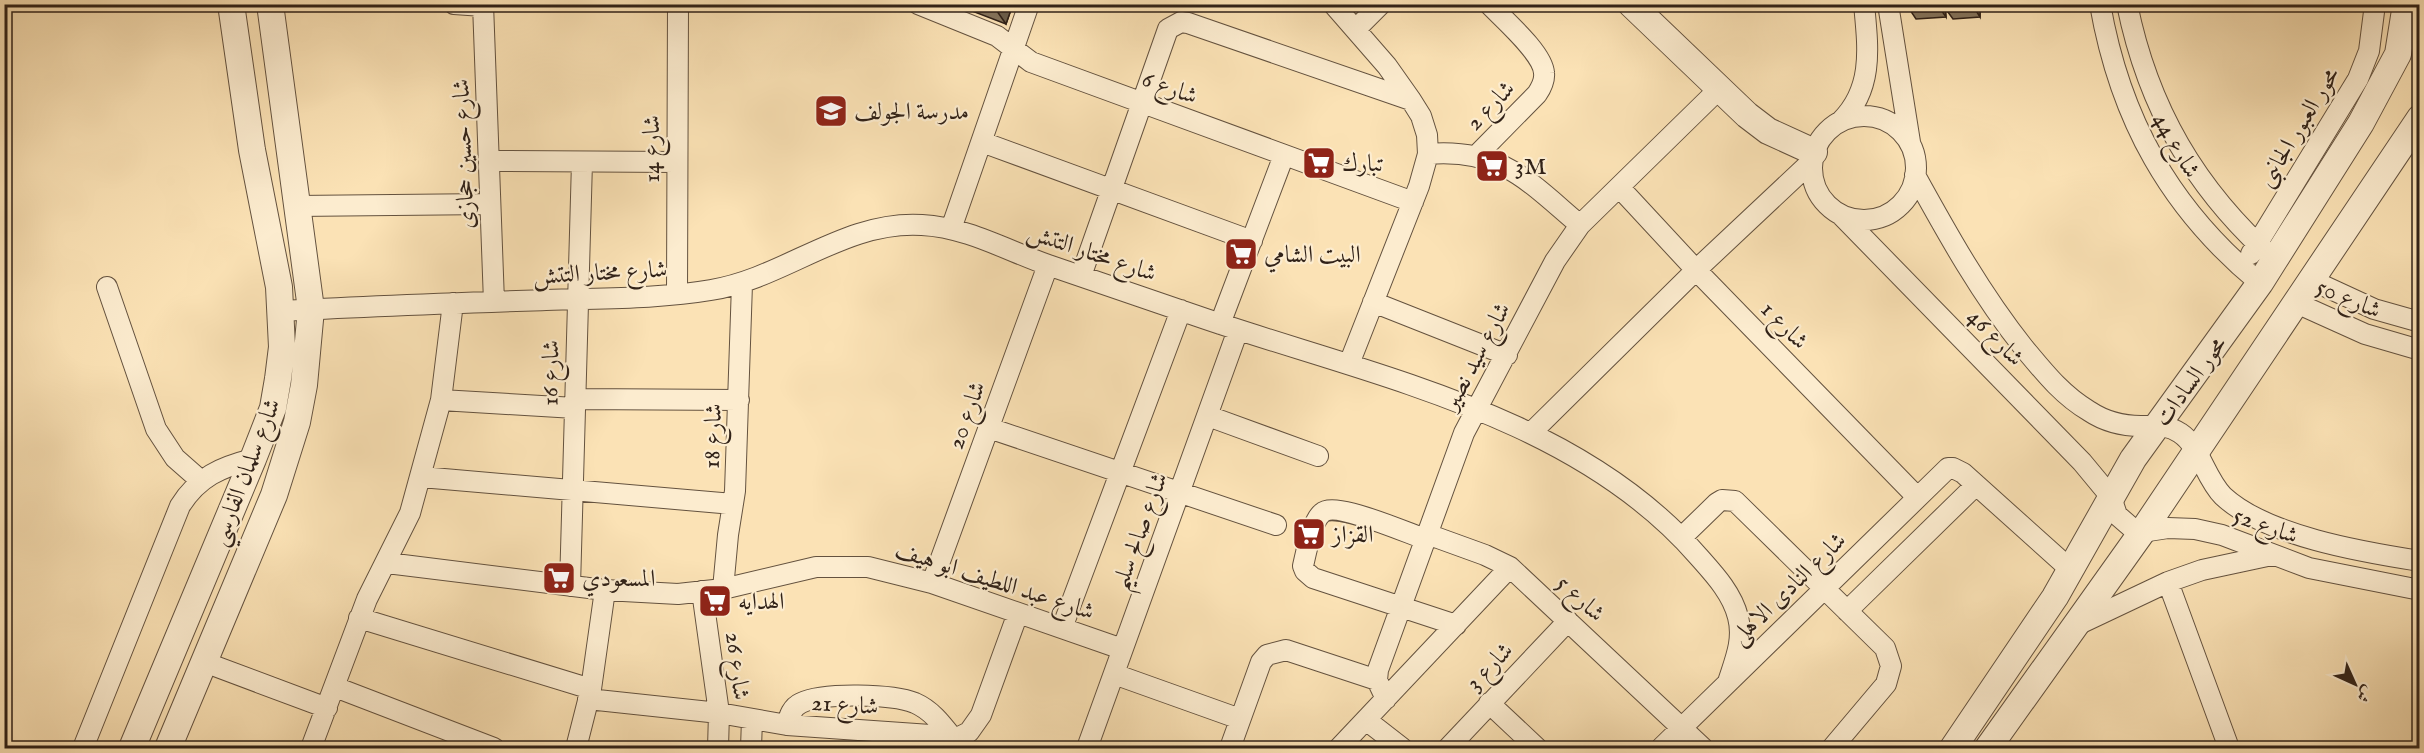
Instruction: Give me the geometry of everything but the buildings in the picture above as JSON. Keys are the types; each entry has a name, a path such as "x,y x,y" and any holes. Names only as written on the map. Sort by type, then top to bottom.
{"street":[{"name":"شارع سلمان الفارسي","path":"132,748 253,459 273,408 278,379 281,310 252,150 231,4"},
{"name":"شارع سلمان الفارسي","path":"168,748 287,459 304,385 311,309 270,4"},
{"path":"454,4 483,5"},
{"name":"شارع 14","path":"677,294 678,4"},
{"name":"شارع 6","path":"918,4 997,36 1032,62 1413,202"},
{"path":"951,229 1029,4"},
{"path":"1334,4 1411,100 1421,116 1427,135 1428,154 1425,170 1413,202 1348,364"},
{"path":"1356,29 1381,4"},
{"name":"شارع 2","path":"1477,155 1537,94 1543,84 1545,73 1542,62 1535,52 1489,4"},
{"path":"1630,4 1718,90 1768,131 1812,157 1819,194 1841,215 1865,220 1888,213 1907,197 1916,175 1888,4"},
{"path":"1531,433 1812,157 1820,139 1852,110 1865,83 1867,36 1864,4"},
{"name":"شارع 44","path":"2100,4 2109,52 2124,101 2146,148 2173,192 2205,232 2251,275"},
{"name":"شارع 44","path":"2127,4 2150,83 2181,150 2224,210 2266,252"},
{"name":"محور العبور الجانبى","path":"2266,252 2358,79 2369,51 2375,4"},
{"name":"محور السادات","path":"1953,748 2008,670 2072,570 2110,497 2133,459 2160,425 2251,275 2382,87 2398,54 2406,4"},
{"name":"شارع حسين حجازى","path":"483,5 494,302"},
{"path":"1081,276 1168,29 1181,22 1411,100"},
{"name":"شارع سيد نصير","path":"1377,680 1378,670 1400,607 1475,410 1507,355 1555,261 1580,225 1718,90"},
{"path":"1841,121 1854,116 1881,118 1893,124 1911,144"},
{"name":"محور السادات","path":"1988,748 2072,627 2142,532 2309,279 2420,118"},
{"path":"982,142 1252,241"},
{"path":"1428,154 1453,152 1477,155 1502,164 1525,178 1580,225"},
{"name":"شارع صالح سليم","path":"1087,748 1208,416 1252,241 1284,155"},
{"path":"489,161 677,162"},
{"name":"شارع 16","path":"570,586 582,162"},
{"name":"شارع 46","path":"1916,175 1986,296 2056,386 2072,400 2107,420 2124,425 2160,425"},
{"name":"شارع 1","path":"1619,187 1696,270 1917,497"},
{"path":"296,206 490,204"},
{"name":"شارع 46","path":"1841,215 2082,462 2110,497"},
{"name":"شارع مختار التتش","path":"281,310 677,294 742,284 844,238 870,229 897,225 951,229 1048,265 1229,327 1348,364 1475,410 1531,433 1596,468 1626,489 1682,537 1717,577 1730,596 1738,617 1741,640 1728,682"},
{"name":"شارع 20","path":"932,583 1048,265"},
{"name":"شارع 50","path":"2309,279 2374,309 2420,322"},
{"name":"شارع 18","path":"723,589 734,504 742,284"},
{"path":"107,287 156,429 175,458 200,480"},
{"path":"1373,302 1507,355"},
{"name":"شارع 50","path":"2294,302 2365,334 2420,350"},
{"path":"311,748 359,618 410,513 441,400 453,303"},
{"path":"1062,628 1181,310"},
{"path":"441,400 575,404 739,400"},
{"path":"1208,416 1318,456"},
{"name":"شارع 52","path":"2160,425 2180,433 2195,450 2204,471 2217,490 2234,506 2252,516 2348,548 2420,561"},
{"path":"989,428 1276,525"},
{"path":"83,748 180,506 200,480 216,470 253,459"},
{"name":"شارع النادى الاهلى","path":"1662,748 1943,472 1953,468 1976,485"},
{"path":"421,477 734,504"},
{"path":"1847,611 1976,485 2072,570"},
{"path":"2110,497 2124,523 2142,532"},
{"path":"1682,537 1722,500 1736,501 1884,648 1891,666 1886,684 1832,748"},
{"name":"شارع 5","path":"1400,607 1313,578 1305,571 1303,566 1318,518 1322,513 1334,508 1485,555 1510,567 1703,748"},
{"name":"شارع 52","path":"2142,532 2168,528 2222,535 2272,555 2347,578 2420,590"},
{"path":"2072,627 2168,582 2220,566 2272,555"},
{"name":"شارع عبد اللطيف ابو هيف","path":"387,563 605,590 678,594 723,589 816,567 842,565 868,567 932,583 1122,649"},
{"path":"1339,748 1510,567"},
{"path":"2168,582 2229,748"},
{"path":"576,748 590,694 605,590"},
{"name":"شارع 26","path":"702,591 719,713 718,748"},
{"path":"1400,607 1456,625"},
{"path":"787,725 794,708 811,700 830,696 904,699 930,711 952,737 969,732 981,715 1018,613"},
{"name":"شارع 21","path":"359,618 590,694 787,725 952,737"},
{"name":"شارع 3","path":"1448,748 1568,621"},
{"path":"1230,748 1261,662 1276,651 1286,650 1377,680 1386,699"},
{"path":"204,662 327,708"},
{"path":"1114,674 1240,719"},
{"path":"335,687 469,744 494,748"},
{"path":"1490,703 1537,748"},
{"path":"751,748 752,719"},
{"path":"1366,720 1401,748"}],"place":[{"name":"مدرسة الجولف","path":"831,111"},
{"name":"تبارك","path":"1319,163"},
{"name":"3M","path":"1492,166"},
{"name":"البيت الشامي","path":"1241,254"},
{"name":"القزاز","path":"1309,534"},
{"name":"المسعودي","path":"559,578"},
{"name":"الهدايه","path":"715,601"}]}
